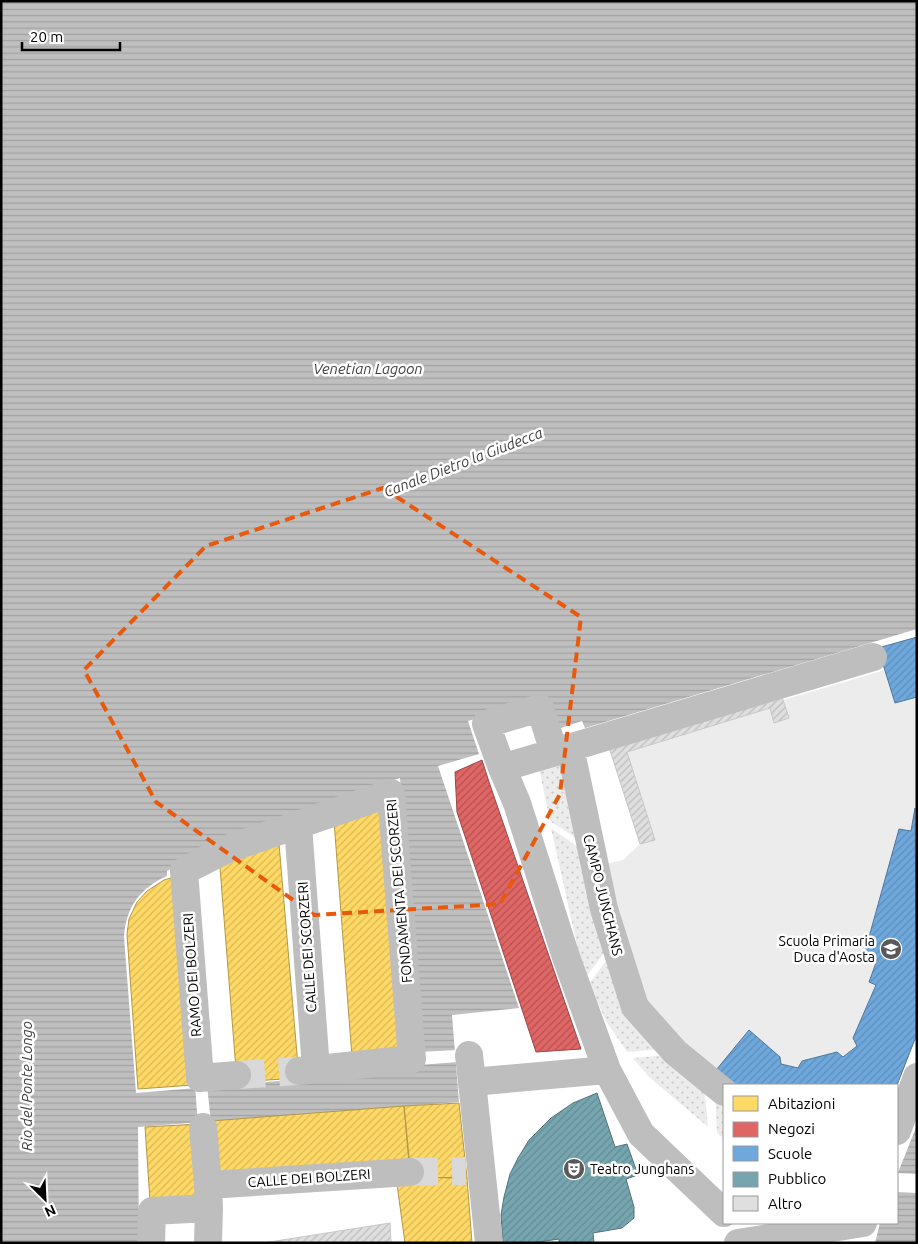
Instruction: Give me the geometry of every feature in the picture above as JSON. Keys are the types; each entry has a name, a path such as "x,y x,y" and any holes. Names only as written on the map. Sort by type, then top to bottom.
{"street":[{"path":"723,1212 640,1134 607,1070 566,957 517,803 502,768 873,657"},
{"name":"CAMPO JUNGHANS","path":"502,768 486,724 540,708 562,750 604,910 635,1007 675,1052 723,1091"},
{"name":"FONDAMENTA DEI SCORZERI","path":"184,872 227,849 391,793 412,1059 308,1070"},
{"name":"CALLE DEI SCORZERI","path":"298,824 308,1070"},
{"name":"RAMO DEI BOLZERI","path":"184,872 200,1078 236,1075"},
{"path":"469,1055 472,1082 473,1170 489,1243"},
{"path":"472,1082 607,1070"},
{"path":"898,1128 917,1077"},
{"path":"203,1127 209,1196 208,1243"},
{"name":"CALLE DEI BOLZERI","path":"151,1243 152,1211 209,1196 395,1177"},
{"path":"742,1235 853,1224"},
{"path":"865,1243 870,1224"}],"highlighted area":[{"path":"383,488 581,617 560,794 500,904 314,915 156,802 84,670 206,546"}],"shaded area":[{"path":"885,670 895,703 917,697 917,809 911,831 899,830 864,955 877,960 869,982 876,985 853,1038 857,1046 843,1057 837,1052 802,1061 798,1068 781,1064 780,1057 749,1030 712,1075 636,995 601,865 623,860 640,844 655,839 627,752 770,708 774,722 789,718 783,700"},
{"path":"565,763 584,843 550,821 539,768"},
{"path":"551,828 585,852 607,949 586,977 581,963"},
{"path":"608,958 663,1049 627,1052 606,1021 589,984"},
{"path":"669,1055 704,1085 708,1127 648,1076 633,1058"},
{"path":"715,1093 723,1099 723,1138 717,1133"}],"water":[{"name":"Venetian Lagoon","path":"1,1 917,1 917,629 585,728 582,721 558,729 547,697 468,721 479,754 438,766 519,1008 452,1015 459,1102 138,1127 139,1243 1,1243","holes":["400,778 422,1069 136,1093 124,937 125,926 131,908 149,886 167,876 167,871 228,838"]},
{"path":"917,1125 917,1243 875,1243 880,1224 898,1224 898,1172"}],"pier":[{"path":"457,1050 458,1062 419,1065 418,1052"},
{"path":"207,1084 211,1124 198,1125 195,1085"},
{"path":"898,1173 917,1174 917,1193 898,1192"}],"building: Abitazioni":[{"path":"388,802 407,1053 352,1057 334,821"},
{"path":"278,832 299,1078 237,1082 219,855"},
{"path":"177,876 193,1085 138,1089 127,934 129,919 137,902 147,891 164,880"},
{"path":"459,1103 467,1178 411,1177 404,1106"},
{"path":"404,1106 409,1164 214,1177 211,1121"},
{"path":"199,1124 206,1197 150,1201 145,1127"},
{"path":"396,1177 467,1178 472,1243 405,1243"}],"building: Negozi":[{"path":"482,760 581,1049 536,1052 457,812 455,772"}],"building: Scuole":[{"path":"917,637 917,697 895,703 878,648"},
{"name":"Scuola Primaria Duca d'Aosta","path":"915,808 917,1034 897,1084 724,1084 712,1075 749,1030 780,1057 781,1064 798,1068 802,1061 837,1052 843,1057 857,1046 853,1038 876,985 869,982 877,960 864,955 899,829 911,831"}],"building: Pubblico":[{"name":"Teatro Junghans","path":"597,1093 615,1147 627,1144 638,1175 626,1179 634,1207 634,1218 622,1228 593,1233 594,1243 559,1243 559,1239 532,1243 503,1243 501,1215 504,1197 510,1174 529,1140 551,1118 573,1103"}],"building: Altro":[{"path":"780,691 789,718 774,723 770,708 627,752 655,840 640,844 608,744"},
{"path":"390,1223 391,1243 263,1243"}],"tunnel":[{"path":"237,1075 299,1071"},
{"path":"410,1172 466,1171"}],"place":[{"name":"Scuola Primaria Duca d'Aosta","path":"891,949"},
{"name":"Teatro Junghans","path":"574,1169"}],"water label":[{"name":"Canale Dietro la Giudecca","path":"463,462"},
{"name":"Rio del Ponte Longo","path":"26,1086"}]}
